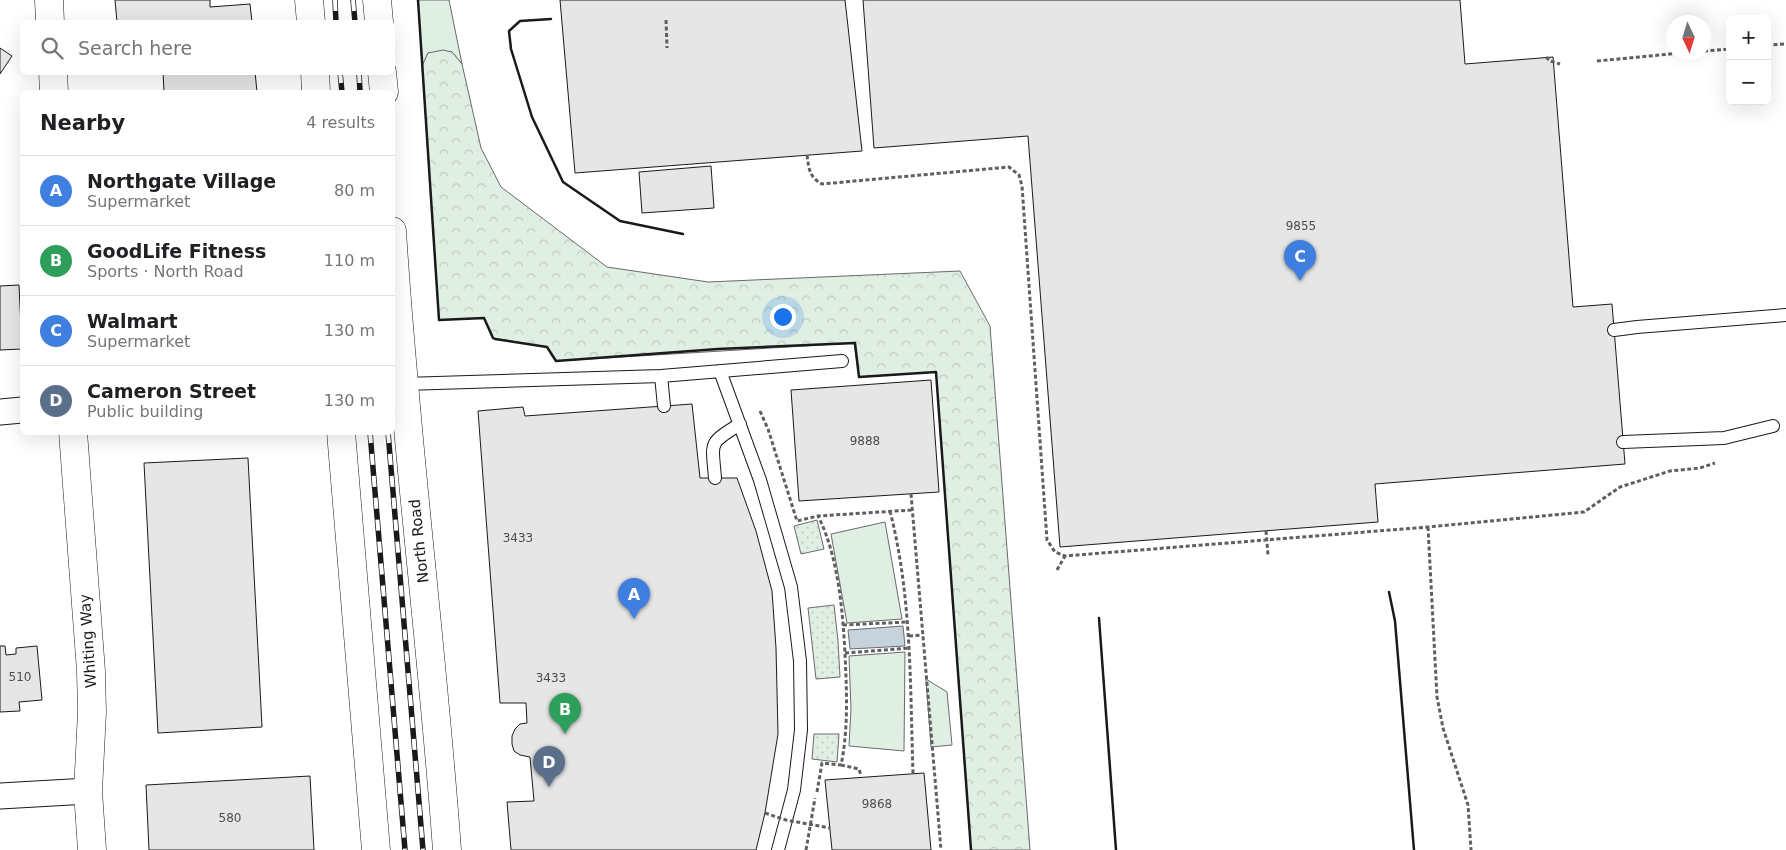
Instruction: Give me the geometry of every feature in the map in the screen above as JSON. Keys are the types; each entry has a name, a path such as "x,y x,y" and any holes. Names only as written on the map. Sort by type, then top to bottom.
{"main road":[{"path":"49,0 50,20"},
{"path":"309,0 311,20"},
{"path":"377,0 379,20"},
{"path":"53,75 54,90"},
{"path":"315,75 316,90"},
{"path":"382,75 384,90"},
{"name":"North Road","path":"395,308 398,384 439,740 447,850"},
{"name":"Whiting Way","path":"73,435 91,671 92,712 88,790 92,850"},
{"path":"341,435 376,850"}],"street":[{"path":"0,412 20,410"},
{"path":"0,796 88,790"}],"lane":[{"path":"1614,330 1786,315"},
{"path":"398,384 660,376 842,361"},
{"path":"720,371 760,480 791,587 800,661 801,730 794,790 778,850"},
{"path":"660,376 664,406"},
{"path":"715,478 713,447 715,441 740,424"},
{"path":"1623,442 1724,438 1773,426"}],"path":[{"path":"666,20 668,48"},
{"path":"1771,45 1786,44"},
{"path":"1711,50 1726,49"},
{"path":"1597,61 1666,54"},
{"path":"1546,57 1560,64"},
{"path":"808,155 810,174 822,184 1009,168 1019,175 1022,186 1047,540 1054,552 1064,556 1428,527 1584,512 1620,487 1670,470 1700,468 1715,463"},
{"path":"760,411 768,429 797,521 818,516 912,510"},
{"path":"911,494 941,850"},
{"path":"890,511 904,585 908,622 913,774"},
{"path":"818,516 826,530 838,584 843,626 846,705 844,751 841,765"},
{"path":"1428,527 1437,697 1442,728 1468,805 1471,850"},
{"path":"1266,531 1268,555"},
{"path":"1057,570 1064,556"},
{"path":"843,626 908,622"},
{"path":"909,636 922,635"},
{"path":"845,653 910,648"},
{"path":"806,850 822,763 859,769 861,776"},
{"path":"764,813 786,820 830,828"}],"green space":[{"path":"418,0 449,0 462,64 452,52 428,53 422,66"},
{"path":"443,50 452,52 462,64 481,148 501,187 607,267 708,282 960,271 990,326 1030,850 971,850 936,372 859,377 854,343 556,361 547,347 493,338 484,318 439,320 422,66 428,53"},
{"path":"817,520 824,549 801,554 794,526"},
{"path":"885,522 902,619 847,623 831,534"},
{"path":"834,605 840,677 816,679 808,608"},
{"path":"905,652 904,751 849,746 851,709 849,656"},
{"path":"926,679 947,692 952,745 931,747"},
{"path":"814,734 839,734 837,762 812,759"}],"shaded area":[{"path":"903,626 905,646 850,649 848,630"}],"building":[{"path":"115,0 210,0 210,7 250,4 252,20 117,20"},
{"path":"560,0 845,0 862,151 575,173"},
{"path":"863,0 1460,0 1465,64 1553,57 1573,307 1612,304 1625,464 1375,484 1378,522 1060,547 1028,136 874,148"},
{"path":"0,48 12,56 0,74"},
{"path":"163,75 255,75 257,90 164,90"},
{"path":"711,166 714,208 642,213 639,172"},
{"path":"19,285 20,349 0,350 0,286"},
{"path":"931,380 939,492 799,501 791,390"},
{"path":"692,404 700,478 737,478 756,531 772,591 776,648 778,734 765,813 756,850 511,850 507,802 534,801 530,757 520,755 514,751 512,744 512,736 515,729 520,724 527,723 526,703 500,703 478,411 523,407 525,416"},
{"path":"248,458 262,727 158,733 144,463"},
{"path":"0,646 5,646 6,655 16,654 16,648 37,646 42,700 19,702 20,711 0,712"},
{"path":"924,773 931,850 832,850 825,780"},
{"path":"310,776 314,850 149,850 146,785"}],"railway":[{"path":"335,0 336,20"},
{"path":"353,0 355,20"},
{"path":"340,75 342,90"},
{"path":"359,75 360,90"},
{"path":"370,435 405,850"},
{"path":"388,435 423,850"}],"wall":[{"path":"418,0 439,320 484,318 493,338 547,347 556,361 718,349 855,343 859,377 936,372 971,850"},
{"path":"551,19 520,21 509,31 511,49 532,117 563,182 620,221 683,234"},
{"path":"1389,592 1395,621 1414,850"},
{"path":"1099,618 1116,850"}],"place":[{"name":"Walmart","path":"1300,281"},
{"name":"Northgate Village","path":"634,619"},
{"name":"GoodLife Fitness","path":"565,734"},
{"name":"Cameron Street","path":"549,787"}]}
